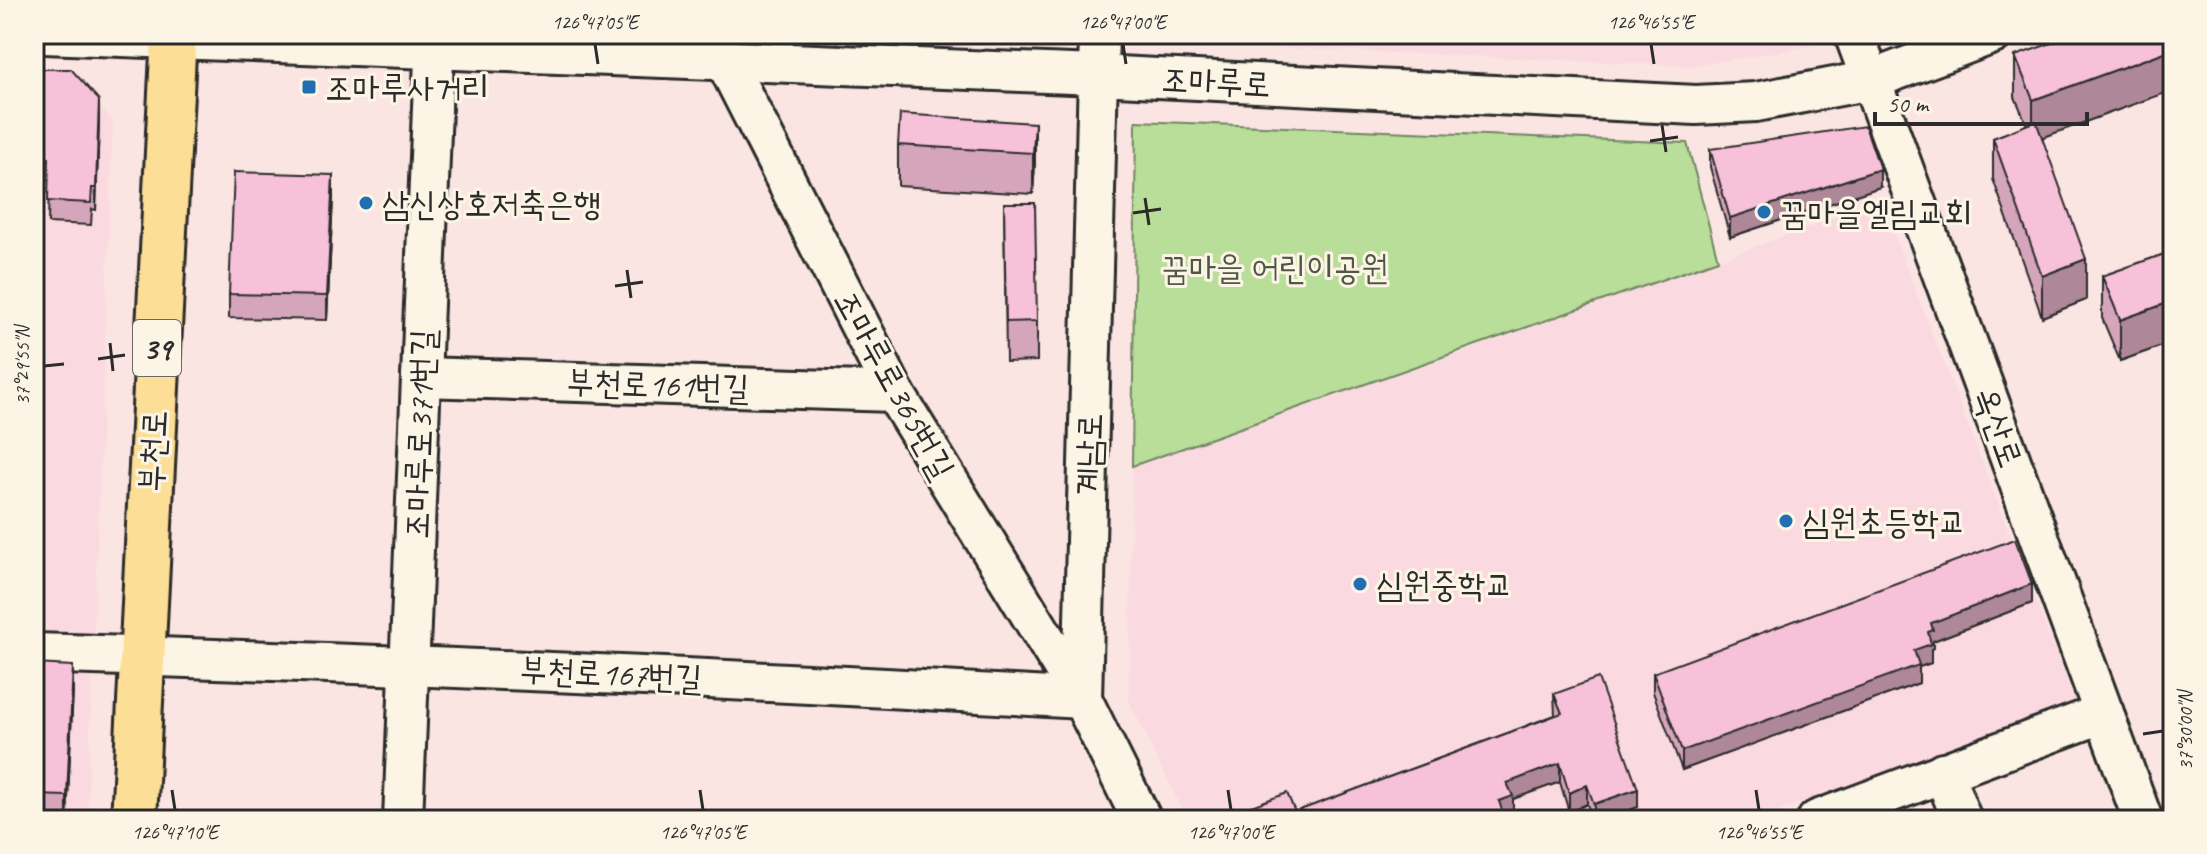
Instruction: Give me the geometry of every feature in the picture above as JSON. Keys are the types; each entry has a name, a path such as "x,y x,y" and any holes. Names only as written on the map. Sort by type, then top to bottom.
{"main road":[{"name":"부천로","path":"134,820 174,36"}],"street":[{"name":"조마루로","path":"44,34 718,47 1098,75 1696,105 1756,102 1871,80 1993,34"},
{"name":"계남로","path":"1099,34 1082,699 1142,820"},
{"name":"옥산로","path":"1854,34 2143,820"},
{"name":"조마루로371번길","path":"403,820 434,41"},
{"name":"조마루로365번길","path":"718,47 894,392 1082,699"},
{"name":"부천로161번길","path":"421,377 894,392"},
{"name":"부천로167번길","path":"34,653 410,664 748,679 1082,699"},
{"path":"1817,820 2104,713"},
{"path":"1943,772 1962,820"}],"shaded area":[{"path":"1117,34 1819,34 1822,44 1695,66 1117,41"},
{"path":"34,71 72,72 113,122 87,820 34,820"},
{"path":"1881,201 2075,702 1754,820 1187,820 1129,701 1132,466 1500,339"}],"green space":[{"name":"꿈마을 어린이공원","path":"1136,121 1687,143 1718,260 1132,466"}],"building":[{"path":"2077,34 2173,34 2173,49 2033,100 2015,56"},
{"path":"34,69 71,69 99,100 96,188 92,188 91,203 48,201 49,158 34,158"},
{"path":"900,114 1035,123 1033,153 898,145"},
{"path":"2036,121 2086,259 2042,276 1993,138"},
{"name":"꿈마을엘림교회","path":"1865,126 1880,169 1730,218 1710,149"},
{"path":"234,172 333,175 327,296 229,294"},
{"path":"1004,203 1035,203 1037,321 1006,322"},
{"path":"2173,251 2173,301 2120,320 2102,276"},
{"path":"2015,539 2032,584 1931,623 1933,630 1928,632 1931,644 1914,650 1919,665 1682,751 1653,673"},
{"path":"34,664 73,666 67,796 34,795"},
{"path":"1598,678 1638,789 1594,804 1587,785 1569,793 1560,763 1507,783 1513,796 1499,801 1505,820 1248,820 1243,809 1287,793 1295,812 1562,713 1554,694"}],"place":[{"name":"조마루사거리","path":"309,87"},
{"name":"삼신상호저축은행","path":"366,203"},
{"name":"꿈마을엘림교회","path":"1764,212"},
{"name":"심원초등학교","path":"1786,521"},
{"name":"심원중학교","path":"1360,584"}]}
